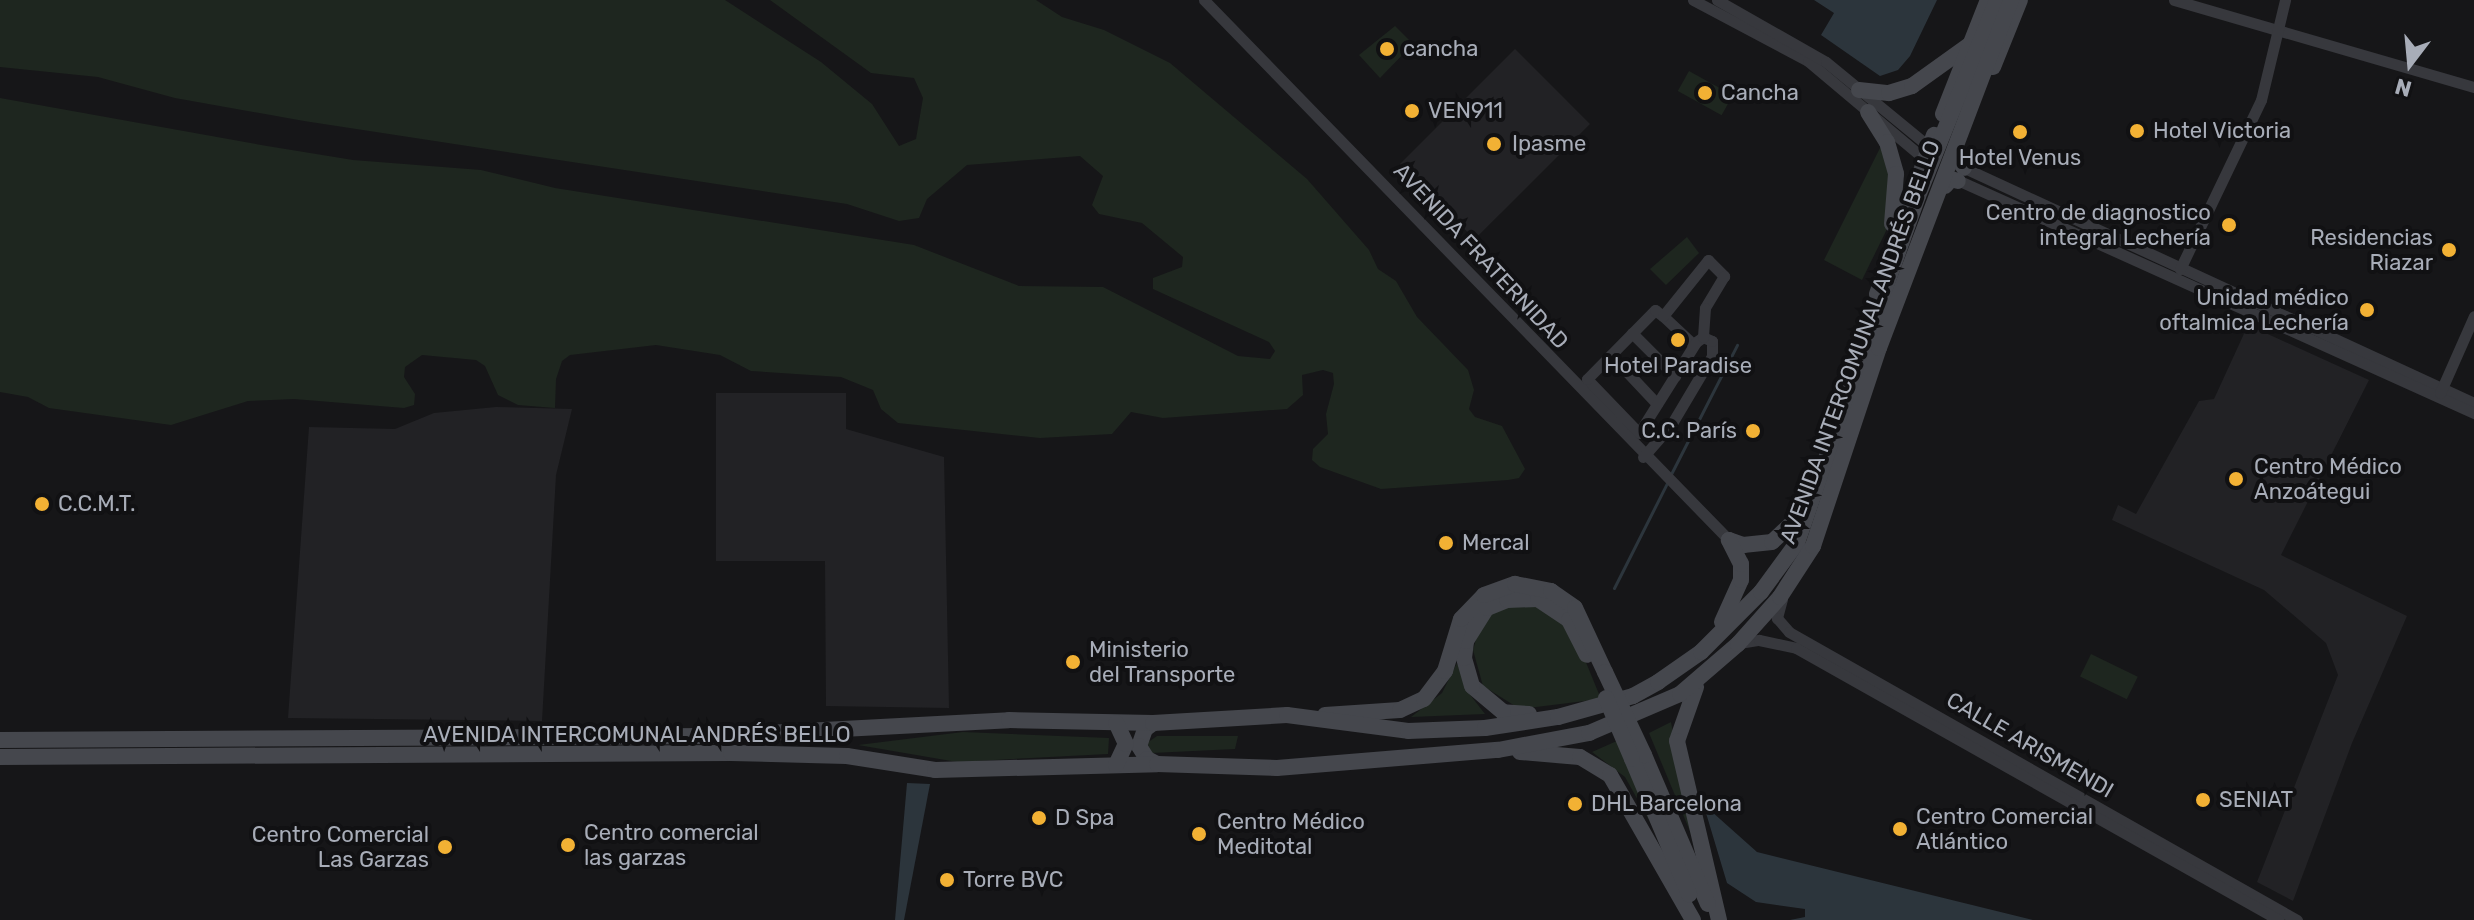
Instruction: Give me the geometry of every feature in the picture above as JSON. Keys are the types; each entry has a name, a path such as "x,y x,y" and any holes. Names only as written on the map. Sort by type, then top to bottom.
{"main road":[{"path":"1886,260 1988,0"},
{"name":"AVENIDA INTERCOMUNAL ANDRÉS BELLO","path":"0,757 731,753 847,756 935,770 1157,764 1287,767 1498,750 1610,726 1653,709 1700,680 1738,644 1787,586 1813,546 1918,196 1997,0"},
{"name":"AVENIDA INTERCOMUNAL ANDRÉS BELLO","path":"1872,347 2011,0"},
{"path":"1848,424 1955,171 2020,0"},
{"path":"1859,90 1889,93 1912,86 1970,44"},
{"path":"1848,424 1886,260 1896,174 1887,142 1868,112"},
{"name":"AVENIDA INTERCOMUNAL ANDRÉS BELLO","path":"0,740 708,736 1009,720 1153,723 1287,715 1408,731 1510,725 1633,696 1686,663 1771,580 1797,543 1848,424"},
{"path":"1729,540 1743,545 1772,542 1792,528 1814,499"},
{"path":"1686,663 1735,602 1741,564 1729,540"},
{"path":"1287,715 1400,710 1424,699 1445,671 1461,619 1484,595 1515,584 1551,591 1575,608 1638,757 1717,920"},
{"path":"1598,706 1517,716 1489,704 1466,671 1470,627 1497,602 1538,599 1569,620 1600,673"},
{"path":"1700,680 1677,741 1717,920"},
{"path":"1116,723 1126,744 1116,765"},
{"path":"1153,723 1145,729 1139,746 1147,759 1157,764"},
{"path":"1498,750 1580,757 1610,775 1693,920"},
{"path":"1638,757 1700,920"}],"street":[{"name":"AVENIDA FRATERNIDAD","path":"1204,0 1643,457 1729,540"},
{"path":"1693,0 1808,61 1868,112 1955,171 2440,393 2474,403"},
{"path":"1717,0 1812,53 1859,90 1926,154"},
{"path":"2174,0 2277,33 2474,87"},
{"path":"2180,269 2261,100 2285,0"},
{"path":"1955,171 2180,269 2440,393 2474,413"},
{"path":"1643,457 1671,425 1712,356 1712,341 1698,341 1663,316 1655,310 1587,380 1636,433 1698,341 1705,308 1724,276 1713,262 1704,261 1663,316"},
{"path":"2440,393 2474,316"},
{"path":"1632,333 1675,376"},
{"path":"1611,355 1657,404"},
{"name":"CALLE ARISMENDI","path":"1787,586 1777,618 1783,629 2297,920"},
{"name":"CALLE ARISMENDI","path":"1738,644 1776,642 1806,653 2279,920"}],"shaded area":[{"path":"0,0 725,0 821,62 872,104 899,146 916,139 923,98 914,78 871,73 770,0 1036,0 1062,17 1104,30 1170,63 1307,179 1369,250 1378,269 1396,281 1417,317 1468,370 1474,390 1469,409 1475,417 1502,426 1525,469 1519,478 1508,480 1381,489 1320,467 1312,460 1313,449 1328,434 1326,414 1334,384 1333,373 1323,370 1302,375 1303,395 1287,409 1163,418 1131,412 1112,434 1040,438 898,423 881,409 873,390 841,377 751,371 720,355 656,345 570,355 562,361 556,379 555,408 518,405 498,395 485,366 476,360 422,355 405,367 404,377 415,394 414,405 404,408 294,399 248,401 171,425 49,408 28,397 0,392 0,98 353,160 481,170 555,188 914,245 1019,286 1103,287 1238,356 1270,359 1275,351 1269,342 1153,289 1153,278 1182,267 1183,257 1142,223 1099,214 1092,205 1103,176 1080,156 967,165 927,199 919,218 899,221 847,204 304,121 175,98 98,77 0,67"},
{"path":"1814,0 1937,0 1910,56 1898,70 1880,76 1821,35 1834,13"},
{"name":"cancha","path":"1395,26 1413,44 1380,78 1359,55"},
{"name":"Ipasme","path":"1515,49 1590,124 1475,239 1400,164"},
{"name":"Cancha","path":"1689,71 1733,95 1722,115 1678,91"},
{"path":"1882,144 1893,174 1887,229 1862,280 1824,260"},
{"path":"1687,237 1699,253 1666,285 1650,269"},
{"name":"Centro Médico Anzoátegui","path":"2248,325 2369,380 2281,555 2407,616 2352,743 2293,901 2257,882 2338,675 2326,643 2264,590 2112,520 2118,505 2136,514 2199,401 2214,399"},
{"path":"716,393 846,393 846,429 944,457 949,708 826,706 825,561 716,561"},
{"path":"496,407 572,409 556,475 542,721 288,718 309,427 395,429 434,413"},
{"path":"1510,603 1546,607 1574,633 1601,699 1520,709 1483,686 1473,650 1479,629 1494,610"},
{"path":"2091,654 2138,677 2127,699 2080,676"},
{"path":"1457,663 1468,692 1485,714 1411,717 1442,693"},
{"path":"1671,722 1694,841 1649,733"},
{"path":"963,732 1109,738 1108,754 957,762 858,745"},
{"path":"1157,736 1238,736 1235,749 1152,753 1147,743"},
{"path":"1619,740 1660,840 1625,777 1592,752"},
{"path":"907,783 930,784 904,920 895,920"},
{"path":"1711,811 1757,852 2033,920 1790,920 1805,917 1805,909 1756,902 1727,883 1706,813"}],"waterway":[{"path":"1671,474 1737,345"},
{"path":"1614,588 1668,481"}],"place":[{"name":"cancha","path":"1387,49"},
{"name":"Cancha","path":"1705,93"},
{"name":"VEN911","path":"1412,111"},
{"name":"Hotel Victoria","path":"2137,131"},
{"name":"Hotel Venus","path":"2020,132"},
{"name":"Ipasme","path":"1494,144"},
{"name":"Centro de diagnostico integral Lechería","path":"2229,225"},
{"name":"Residencias Riazar","path":"2449,250"},
{"name":"Unidad médico oftalmica Lechería","path":"2367,310"},
{"name":"Hotel Paradise","path":"1678,340"},
{"name":"C.C. París","path":"1753,431"},
{"name":"Centro Médico Anzoátegui","path":"2236,479"},
{"name":"C.C.M.T.","path":"42,504"},
{"name":"Mercal","path":"1446,543"},
{"name":"Ministerio del Transporte","path":"1073,662"},
{"name":"SENIAT","path":"2203,800"},
{"name":"DHL Barcelona","path":"1575,804"},
{"name":"D Spa","path":"1039,818"},
{"name":"Centro Comercial Atlántico","path":"1900,829"},
{"name":"Centro Médico Meditotal","path":"1199,834"},
{"name":"Centro comercial las garzas","path":"568,845"},
{"name":"Centro Comercial Las Garzas","path":"445,847"},
{"name":"Torre BVC","path":"947,880"}]}
